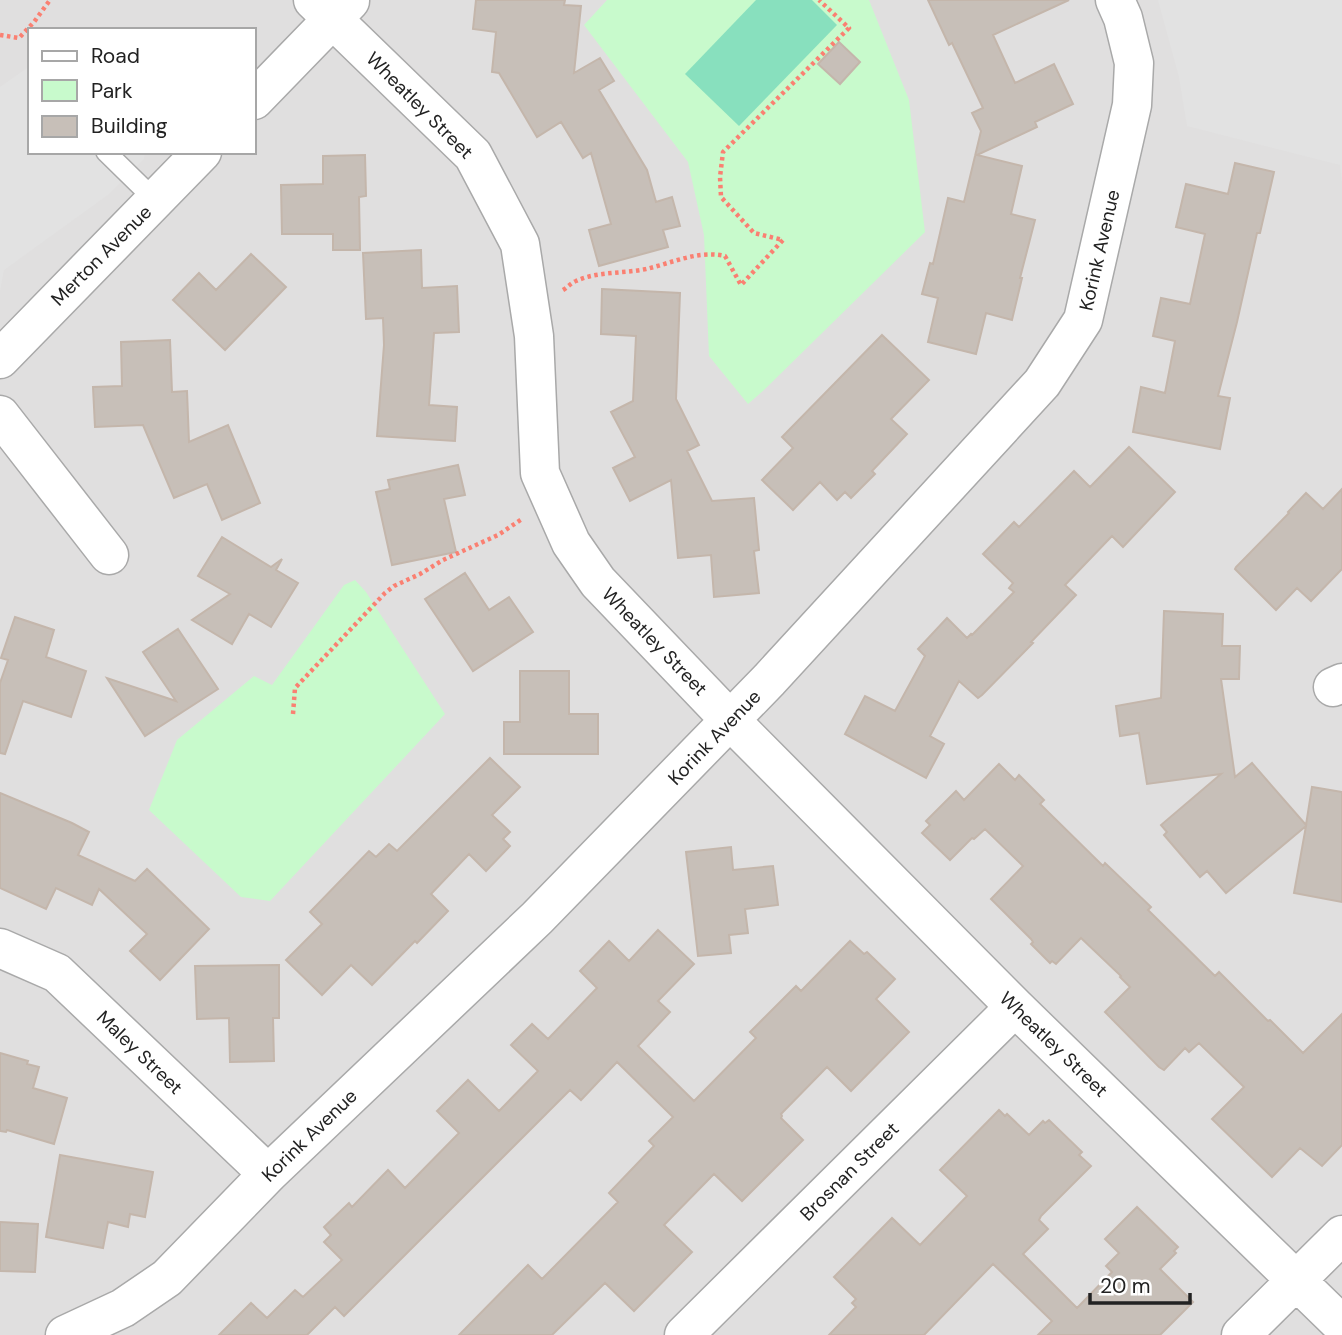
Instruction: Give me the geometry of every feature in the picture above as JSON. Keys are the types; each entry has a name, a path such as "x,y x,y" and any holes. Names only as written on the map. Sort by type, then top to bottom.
{"street":[{"name":"Korink Avenue","path":"65,1335 123,1308 167,1278 268,1174 537,918 779,670 1042,383 1083,320 1132,105 1134,63 1123,18 1115,0"},
{"name":"Wheatley Street","path":"332,6 473,155 520,244 534,336 540,473 571,543 598,582 730,720 1015,1007 1342,1325"},
{"path":"256,98 332,6"},
{"name":"Merton Avenue","path":"0,359 200,154"},
{"path":"0,415 108,555"},
{"name":"Maley Street","path":"0,948 57,974 268,1174"},
{"name":"Brosnan Street","path":"684,1335 1015,1007"},
{"path":"1241,1335 1342,1235"}],"lane":[{"path":"108,154 155,200"}],"path":[{"path":"28,28 50,0"},
{"path":"528,298 566,289 573,281 600,273 644,269 712,253 725,256 741,285 783,240 754,233 721,197 723,152 849,28 820,0"},
{"path":"0,35 19,38 28,28"},
{"path":"293,714 295,688 385,593 443,560 498,536 551,499"}],"shaded area":[{"path":"0,0 1342,0 1342,1335 0,1335"},
{"path":"1158,0 1342,0 1342,181 1340,165 1187,126 1179,77"},
{"path":"28,67 28,154 145,154 144,159 109,194 4,270 0,292 0,87"}],"green space":[{"path":"607,0 869,0 909,100 925,232 748,404 709,356 704,235 688,162 584,25"},
{"path":"756,0 812,0 837,25 739,126 685,74"},
{"path":"355,580 366,592 445,714 270,901 241,897 149,810 177,740 254,676 272,685 344,585"}],"building":[{"path":"476,0 565,0 564,5 581,6 574,73 600,58 614,81 599,90 647,170 656,202 672,197 680,226 663,230 668,247 599,266 589,230 611,224 591,153 583,158 561,122 537,137 499,73 492,72 496,32 473,29"},
{"path":"928,0 1069,0 993,35 1015,83 1054,64 1073,104 1035,122 1037,127 977,155 1022,166 1011,214 1035,220 1012,320 986,313 976,354 928,342 938,298 922,294 930,263 933,264 948,198 964,202 981,131 972,113 983,108"},
{"path":"839,42 860,62 840,84 818,64"},
{"path":"365,155 366,196 359,197 360,250 333,250 333,234 282,234 281,185 323,184 323,156"},
{"path":"1235,163 1274,172 1218,396 1230,398 1220,449 1133,432 1141,387 1165,393 1175,341 1153,336 1161,298 1190,304 1205,234 1176,227 1186,184 1228,194"},
{"path":"421,250 422,288 457,286 459,332 434,333 429,405 457,407 455,441 377,436 384,345 383,318 366,319 363,253"},
{"path":"251,254 286,287 225,350 173,300 199,273 216,290"},
{"path":"602,289 680,293 676,399 699,445 687,451 712,501 754,498 759,550 754,551 759,593 714,597 711,555 678,558 671,480 630,501 613,468 635,457 611,412 633,401 636,336 601,334"},
{"path":"882,335 929,380 891,419 907,434 872,471 875,474 851,498 845,492 837,500 820,482 793,510 762,480 793,448 782,437"},
{"path":"170,340 172,392 187,391 189,442 228,425 260,503 222,520 207,484 174,498 143,425 95,427 93,387 122,386 121,342"},
{"path":"1129,447 1175,492 1123,547 1112,536 1065,585 1076,595 982,695 978,698 959,681 930,736 944,744 926,778 845,734 865,696 895,711 925,656 918,649 947,618 967,638 1014,592 1009,588 1013,583 983,554 1014,522 1019,527 1074,471 1090,487"},
{"path":"458,465 465,495 444,499 456,552 392,565 376,492 390,489 388,480"},
{"path":"1342,489 1342,569 1311,601 1297,588 1276,610 1236,567 1306,493 1323,509"},
{"path":"222,537 271,567 282,559 276,570 298,583 271,627 249,614 232,644 192,620 230,594 198,576"},
{"path":"465,573 489,610 509,597 533,632 473,671 425,599"},
{"path":"1164,611 1223,614 1222,646 1240,646 1239,679 1221,679 1235,777 1252,763 1306,825 1312,787 1342,792 1342,902 1294,893 1306,826 1226,893 1207,871 1200,877 1164,835 1167,832 1161,825 1221,774 1147,784 1139,733 1120,736 1116,706 1161,698"},
{"path":"15,617 54,630 46,657 86,671 71,717 23,701 5,754 0,753 0,683 8,660 1,658"},
{"path":"178,629 218,689 145,736 107,678 176,701 143,652"},
{"path":"520,671 569,671 569,714 598,714 598,754 504,754 504,722 520,722"},
{"path":"490,758 520,787 492,815 510,832 503,839 510,846 486,871 469,854 431,894 448,911 372,985 351,965 322,995 286,960 322,924 310,912 369,851 376,857 389,844 397,851"},
{"path":"999,764 1015,780 1019,775 1044,800 1040,804 1103,866 1105,863 1151,907 1148,910 1215,976 1219,972 1303,1053 1342,1014 1342,1145 1322,1166 1300,1148 1272,1177 1212,1119 1244,1087 1199,1043 1189,1052 1185,1048 1164,1070 1105,1012 1130,987 1081,938 1056,964 1052,961 1050,963 1031,944 1031,939 991,899 1023,866 985,829 950,860 922,833 930,825 926,821 956,791 964,800"},
{"path":"0,793 89,832 78,855 135,881 147,869 209,929 160,980 130,951 147,934 99,889 92,905 56,888 46,909 0,888"},
{"path":"731,847 733,870 773,866 778,905 745,909 748,933 729,935 731,953 698,956 686,852"},
{"path":"658,930 694,964 658,1001 670,1012 638,1046 694,1101 756,1038 750,1032 796,986 801,991 850,941 864,954 867,952 895,979 876,999 909,1032 851,1091 827,1067 781,1114 781,1118 803,1140 742,1201 714,1174 664,1225 692,1252 634,1311 605,1283 552,1335 459,1335 528,1265 542,1279 618,1202 609,1193 654,1146 649,1141 673,1117 617,1062 581,1100 570,1090 344,1316 335,1307 307,1335 219,1335 251,1303 267,1318 295,1290 303,1297 342,1260 324,1242 331,1235 324,1227 349,1203 352,1207 388,1170 405,1188 459,1133 437,1111 468,1080 499,1111 538,1071 511,1045 532,1024 548,1039 597,988 580,971 609,941 629,961"},
{"path":"279,965 279,1018 273,1018 274,1061 230,1062 229,1018 197,1019 195,966"},
{"path":"0,1053 39,1067 33,1088 67,1098 54,1144 7,1130 0,1131"},
{"path":"999,1110 1029,1135 1043,1121 1045,1123 1049,1120 1082,1152 1079,1155 1091,1166 1041,1216 1039,1220 1048,1229 1023,1254 1077,1308 1112,1272 1106,1266 1119,1253 1105,1239 1137,1207 1178,1247 1174,1251 1176,1253 1160,1269 1193,1302 1160,1335 1038,1335 1052,1321 993,1264 924,1335 829,1335 856,1307 852,1303 856,1299 834,1277 892,1218 920,1245 967,1196 940,1170"},
{"path":"60,1155 153,1172 145,1217 130,1214 128,1227 108,1222 103,1248 46,1237"},
{"path":"0,1222 38,1224 35,1272 0,1271"}]}
